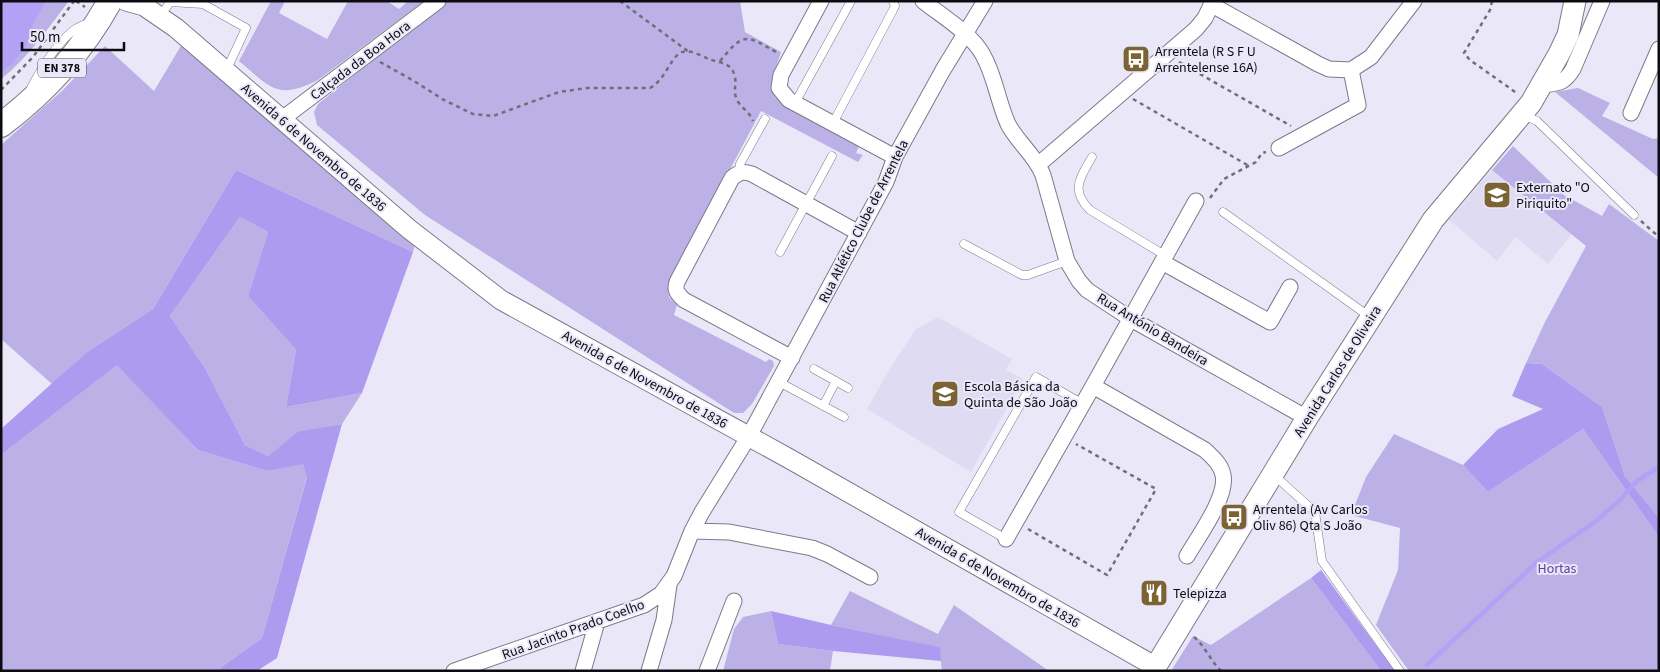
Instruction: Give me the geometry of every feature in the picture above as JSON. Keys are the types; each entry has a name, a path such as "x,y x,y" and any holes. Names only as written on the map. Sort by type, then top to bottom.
{"main road":[{"name":"Avenida Carlos de Oliveira","path":"1155,669 1307,418 1433,220 1526,109 1542,85 1568,35 1576,1"},
{"name":"EN 378","path":"9,119 43,89 69,61 105,9"}],"street":[{"name":"Avenida 6 de Novembro de 1836","path":"126,1 144,6 176,28 410,229 501,300 749,436 1155,669"},
{"name":"Calçada da Boa Hora","path":"282,119 438,1"},
{"path":"821,1 781,75 779,88 783,95 796,103 895,157"},
{"name":"Rua António Bandeira","path":"923,1 964,34 984,55 1008,123 1016,137 1039,164 1067,261 1078,281 1131,319 1307,418"},
{"name":"Rua Atlético Clube de Arrentela","path":"749,436 886,182 895,157 964,34 985,1"},
{"path":"1039,164 1196,29 1205,18 1212,3 1318,64 1329,68 1351,70 1371,57 1414,1"},
{"path":"1542,85 1561,83 1568,77 1602,1"},
{"name":"Avenida 6 de Novembro de 1836","path":"163,5 176,28"},
{"path":"1631,113 1659,49"},
{"path":"1279,148 1358,105 1351,70"},
{"path":"792,358 684,300 675,288 732,178 738,173 752,174 859,233"},
{"path":"1009,534 1196,201"},
{"path":"1164,259 1270,322 1290,287"},
{"path":"1093,386 1205,450 1220,467 1223,473 1224,484 1221,497 1187,556"},
{"name":"Rua Jacinto Prado Coelho","path":"454,671 644,605 660,594 669,585 692,531 749,436"},
{"path":"692,531 729,532 812,548 870,577"},
{"path":"649,671 664,620 669,585"},
{"path":"707,671 734,601"},
{"path":"582,671 597,622"}],"lane":[{"path":"796,103 851,1"},
{"path":"833,123 895,6 893,1"},
{"path":"163,5 170,2 203,4 246,28 226,70"},
{"path":"1526,109 1634,215"},
{"path":"738,173 740,164 765,119"},
{"path":"780,252 832,156"},
{"path":"1092,157 1080,177 1078,186 1079,195 1083,203 1090,210 1164,259"},
{"path":"1223,212 1370,317"},
{"path":"964,244 1022,275 1028,275 1067,261"},
{"path":"814,369 848,388"},
{"path":"1009,534 959,512 1036,377 1083,404"},
{"path":"823,406 836,381"},
{"path":"779,382 844,417"},
{"path":"1273,475 1315,512 1322,561 1400,671"}],"path":[{"path":"1,90 33,57 74,1"},
{"path":"620,1 689,52 711,60 720,61 730,67 734,72 736,83 734,93 740,106 751,116 757,134"},
{"path":"1492,1 1490,10 1464,53 1526,109"},
{"path":"720,61 735,43 744,38 750,38 790,59"},
{"path":"367,56 414,81 444,100 473,114 493,116 559,92 587,88 650,88 657,85 680,53 689,52"},
{"path":"1166,55 1305,134"},
{"path":"1123,93 1249,166"},
{"path":"1196,201 1206,203 1224,179 1256,162 1262,153 1279,148"},
{"path":"1634,215 1659,237"},
{"path":"1009,534 1029,529 1107,575 1156,489 1064,437"},
{"path":"1193,636 1202,643 1215,665 1221,671"}],"shaded area":[{"path":"1,1 46,1 33,24 27,44 13,63 1,72"},
{"path":"236,170 413,252 362,393 286,407 296,350 248,296 268,232 240,217 170,316 205,368 245,445 268,456 299,431 342,424 277,658 257,671 216,671 262,638 307,477 303,464 267,471 198,450 117,365 1,455 1,429 87,352 153,309"},
{"name":"Externato \"O Piriquito\"","path":"1492,170 1572,234 1548,264 1516,237 1497,261 1449,220"},
{"name":"Escola Básica da Quinta de São João","path":"938,317 1012,359 1006,370 1023,379 971,472 867,409 892,365 916,329"},
{"path":"1526,363 1542,364 1602,407 1625,476 1659,518 1659,537 1583,429 1488,492 1463,465 1498,429 1543,409 1512,396"},
{"path":"1321,570 1395,671 1381,671 1311,578"},
{"path":"771,611 940,647 941,661 778,644"}],"green space":[{"path":"1,1 69,1 29,52 1,79"},
{"path":"271,1 285,1 279,13 327,39 348,1 387,1 399,9 408,1 424,1 318,80 293,90 283,90 267,84 239,61"},
{"path":"447,1 740,1 745,32 781,52 772,86 775,97 859,146 856,153 863,155 858,162 761,111 668,286 669,297 677,305 674,315 766,362 769,359 773,361 774,366 752,404 743,413 734,413 425,215 317,125 314,112 318,104"},
{"path":"182,44 416,240 413,252 236,170 153,309 87,352 52,384 1,339 1,145 63,90 105,46 154,91"},
{"path":"1578,88 1610,103 1602,116 1653,139 1659,138 1659,178 1555,92"},
{"path":"1513,146 1564,195 1602,216 1609,204 1659,241 1659,518 1625,476 1602,407 1542,364 1526,363 1545,322 1586,246 1492,170"},
{"path":"240,217 268,232 248,296 296,350 286,407 362,393 342,424 300,431 268,456 245,445 205,368 170,316"},
{"path":"118,364 198,450 267,471 303,463 307,476 262,638 216,671 1,671 1,455"},
{"name":"Hortas","path":"1583,429 1659,537 1659,671 1409,671 1376,625 1398,570 1400,528 1351,515 1366,477 1394,434 1463,465 1488,492"},
{"path":"1311,578 1381,671 1171,671 1193,636 1211,645"},
{"path":"850,591 938,634 954,605 1049,671 942,671 939,647 831,625"},
{"path":"771,611 778,644 833,651 830,671 723,671 734,629 743,617"}],"waterway":[{"path":"1427,665 1536,563 1596,521 1620,500 1637,481 1659,467"}],"place":[{"name":"Arrentela (R S F U Arrentelense 16A)","path":"1136,59"},
{"name":"Externato \"O Piriquito\"","path":"1497,195"},
{"name":"Escola Básica da Quinta de São João","path":"945,394"},
{"name":"Arrentela (Av Carlos Oliv 86) Qta S João","path":"1234,517"},
{"name":"Telepizza","path":"1154,593"}]}
